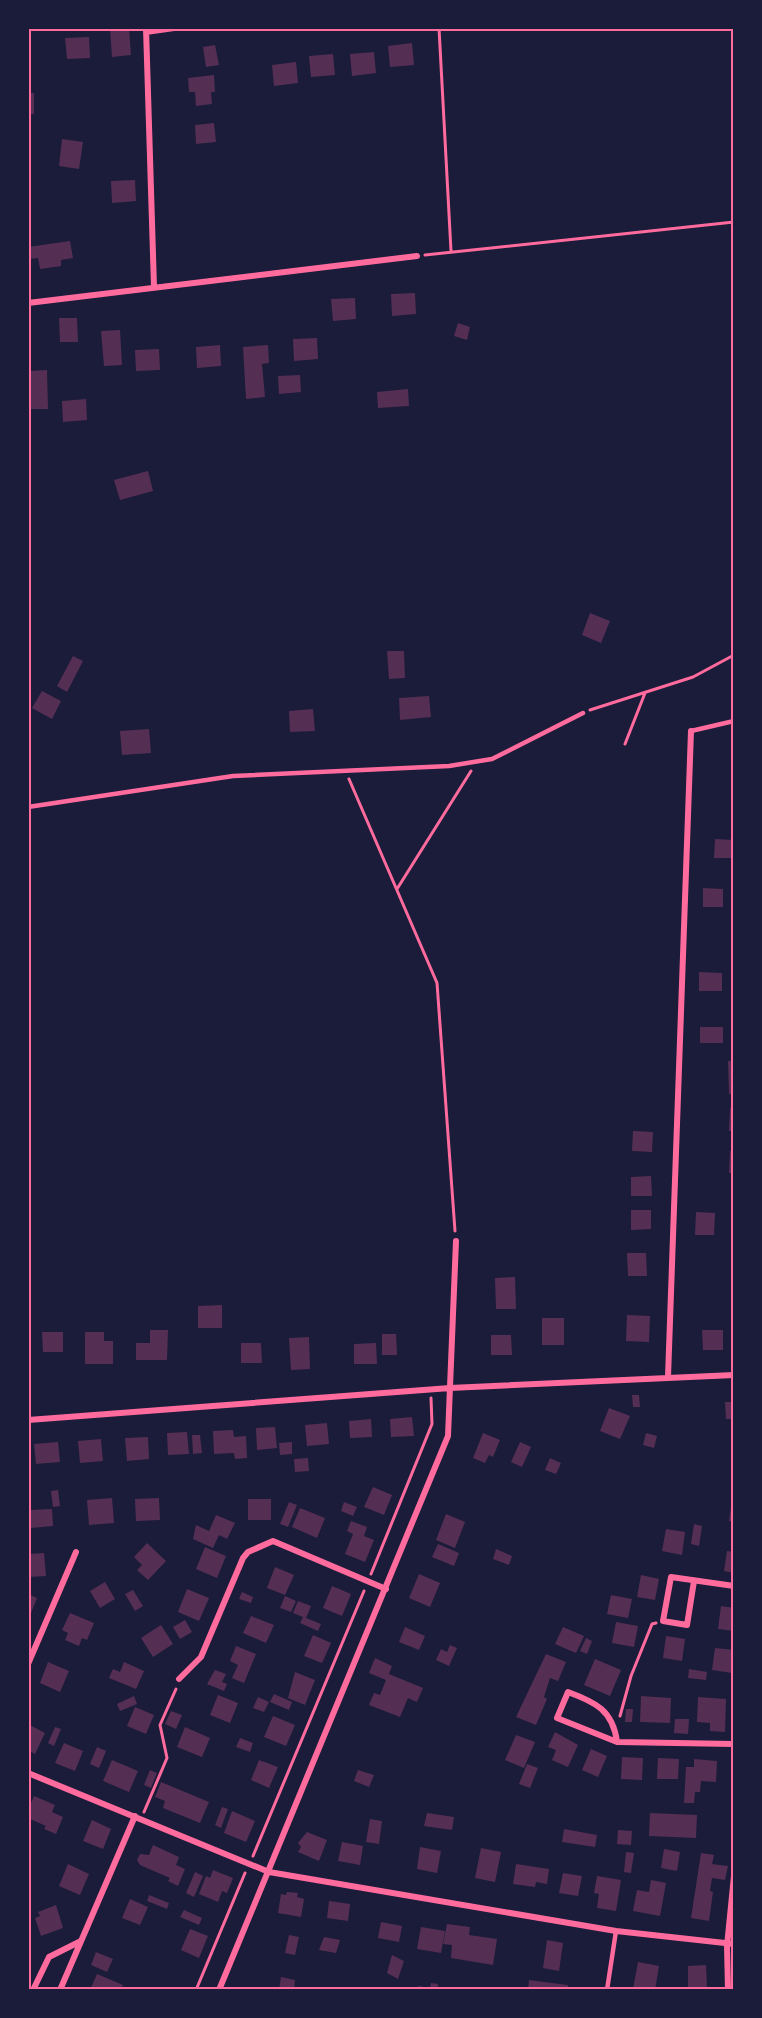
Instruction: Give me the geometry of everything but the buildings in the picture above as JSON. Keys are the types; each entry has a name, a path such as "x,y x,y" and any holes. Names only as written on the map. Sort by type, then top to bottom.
{"street":[{"path":"154,287 146,30 174,28"},
{"path":"28,303 417,256"},
{"path":"668,1377 691,731"},
{"path":"219,1989 448,1436 456,1241"},
{"path":"28,1420 450,1388 734,1375"},
{"path":"179,1679 201,1657 243,1557 248,1552 273,1541 386,1589"},
{"path":"28,1664 76,1552"},
{"path":"694,1581 687,1625 663,1621 671,1577 734,1586"},
{"path":"617,1742 616,1733 599,1704 568,1692 557,1718 617,1742 734,1744"},
{"path":"28,1773 268,1872 616,1931 730,1945"},
{"path":"60,1989 138,1817"},
{"path":"728,1989 734,1876"},
{"path":"33,1989 49,1957 81,1940"}],"lane":[{"path":"28,807 233,776 449,766 492,759 583,713"},
{"path":"691,731 734,721"},
{"path":"607,1989 616,1931"}],"path":[{"path":"439,28 451,251"},
{"path":"417,256 734,222"},
{"path":"583,713 693,677 734,656"},
{"path":"625,744 646,692"},
{"path":"397,889 477,761"},
{"path":"345,770 437,983 456,1241"},
{"path":"196,1989 432,1424 430,1390"},
{"path":"616,1733 631,1676 652,1624 663,1621"},
{"path":"138,1817 167,1758 160,1725 179,1679"}]}
